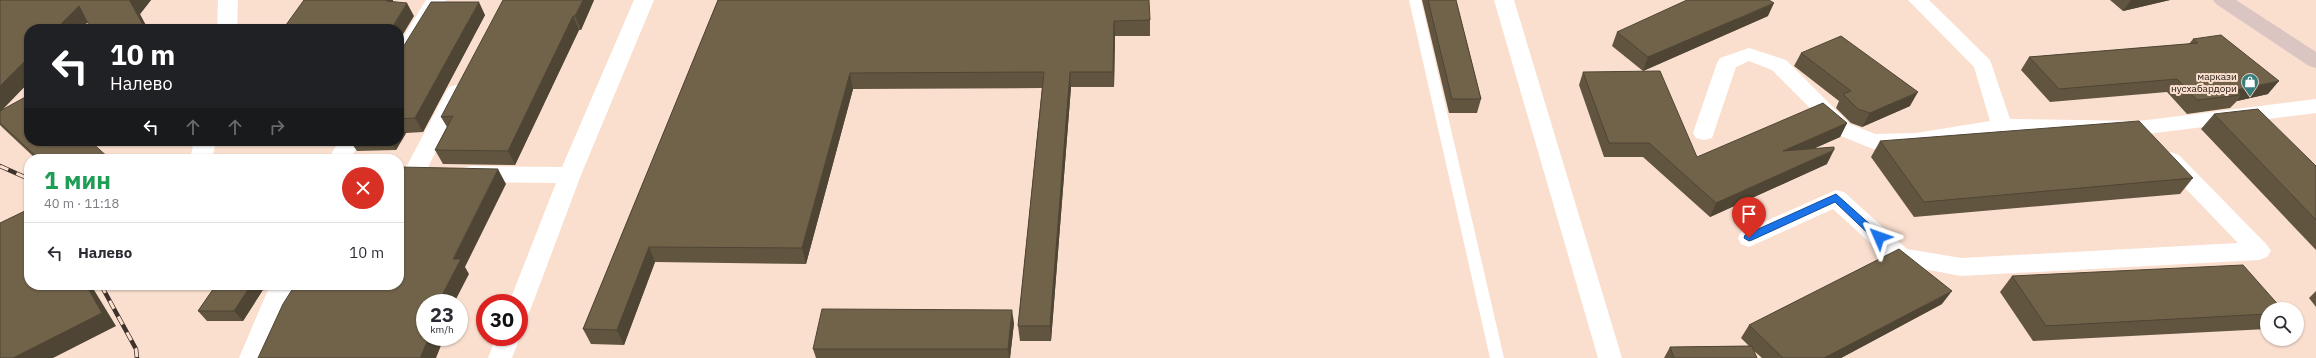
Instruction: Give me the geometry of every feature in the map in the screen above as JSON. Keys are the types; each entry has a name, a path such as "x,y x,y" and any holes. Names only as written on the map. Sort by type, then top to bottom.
{"main road":[{"path":"2223,0 2316,61"}],"street":[{"path":"226,24 228,0"},
{"path":"404,52 436,0"},
{"path":"524,294 570,175 644,0"},
{"path":"1504,0 1610,358"},
{"path":"1918,0 1983,65 2002,126"},
{"path":"1704,132 1728,63 1749,54 1779,66 1843,129 1874,142 1916,140 2002,126 2139,128 2316,106"},
{"path":"407,173 465,76"},
{"path":"1749,238 1836,198 1900,257 1961,267 2259,251 2139,128"},
{"path":"407,173 570,175"},
{"path":"251,358 280,290"},
{"path":"500,358 505,346"}],"lane":[{"path":"1415,0 1497,358"}],"building":[{"path":"0,0 130,0 142,24 88,24 79,6 61,24 24,24 24,62 0,86"},
{"path":"304,0 386,0 407,3 394,24 287,24"},
{"path":"503,0 583,0 575,16 573,16 508,151 435,150 453,116 441,117"},
{"path":"718,0 1149,0 1150,20 1114,21 1113,72 1070,72 1050,326 1018,326 1044,72 850,73 802,248 649,247 617,330 583,329"},
{"path":"1428,0 1456,0 1481,99 1452,99"},
{"path":"1687,0 1769,0 1774,3 1648,57 1617,32"},
{"path":"431,2 479,2 415,118 404,119 404,46"},
{"path":"2221,35 2279,81 2236,90 2241,95 2197,100 2177,79 2059,89 2029,57 2198,43 2193,39"},
{"path":"1841,36 1918,92 1870,113 1858,109 1843,94 1851,91 1801,53"},
{"path":"1660,71 1697,157 1823,103 1847,123 1783,151 1834,147 1834,150 1716,203 1649,143 1609,143 1583,72"},
{"path":"24,98 24,145 0,123 0,111"},
{"path":"2258,109 2316,166 2316,220 2214,114"},
{"path":"2139,121 2193,178 1924,202 1880,141"},
{"path":"25,146 96,146 104,154 34,154"},
{"path":"404,167 498,169 453,259 461,259 443,294 416,294 416,346 425,346 420,358 258,358 283,304 292,290 404,290"},
{"path":"24,211 24,290 89,290 102,313 13,358 0,358 0,223"},
{"path":"1899,249 1952,291 1824,358 1783,358 1749,325"},
{"path":"2243,265 2276,302 2260,302 2260,314 2046,326 2012,276"},
{"path":"213,290 248,290 234,311 198,311"},
{"path":"822,309 1012,310 1008,349 813,349"},
{"path":"1752,346 1757,358 1674,358 1670,347"}],"railway":[{"path":"0,166 24,177"},
{"path":"104,290 136,349 137,358"}],"place":[{"name":"маркази нусхабардори","path":"2250,97"}],"route":[{"path":"1749,238 1836,198 1879,237"}]}
